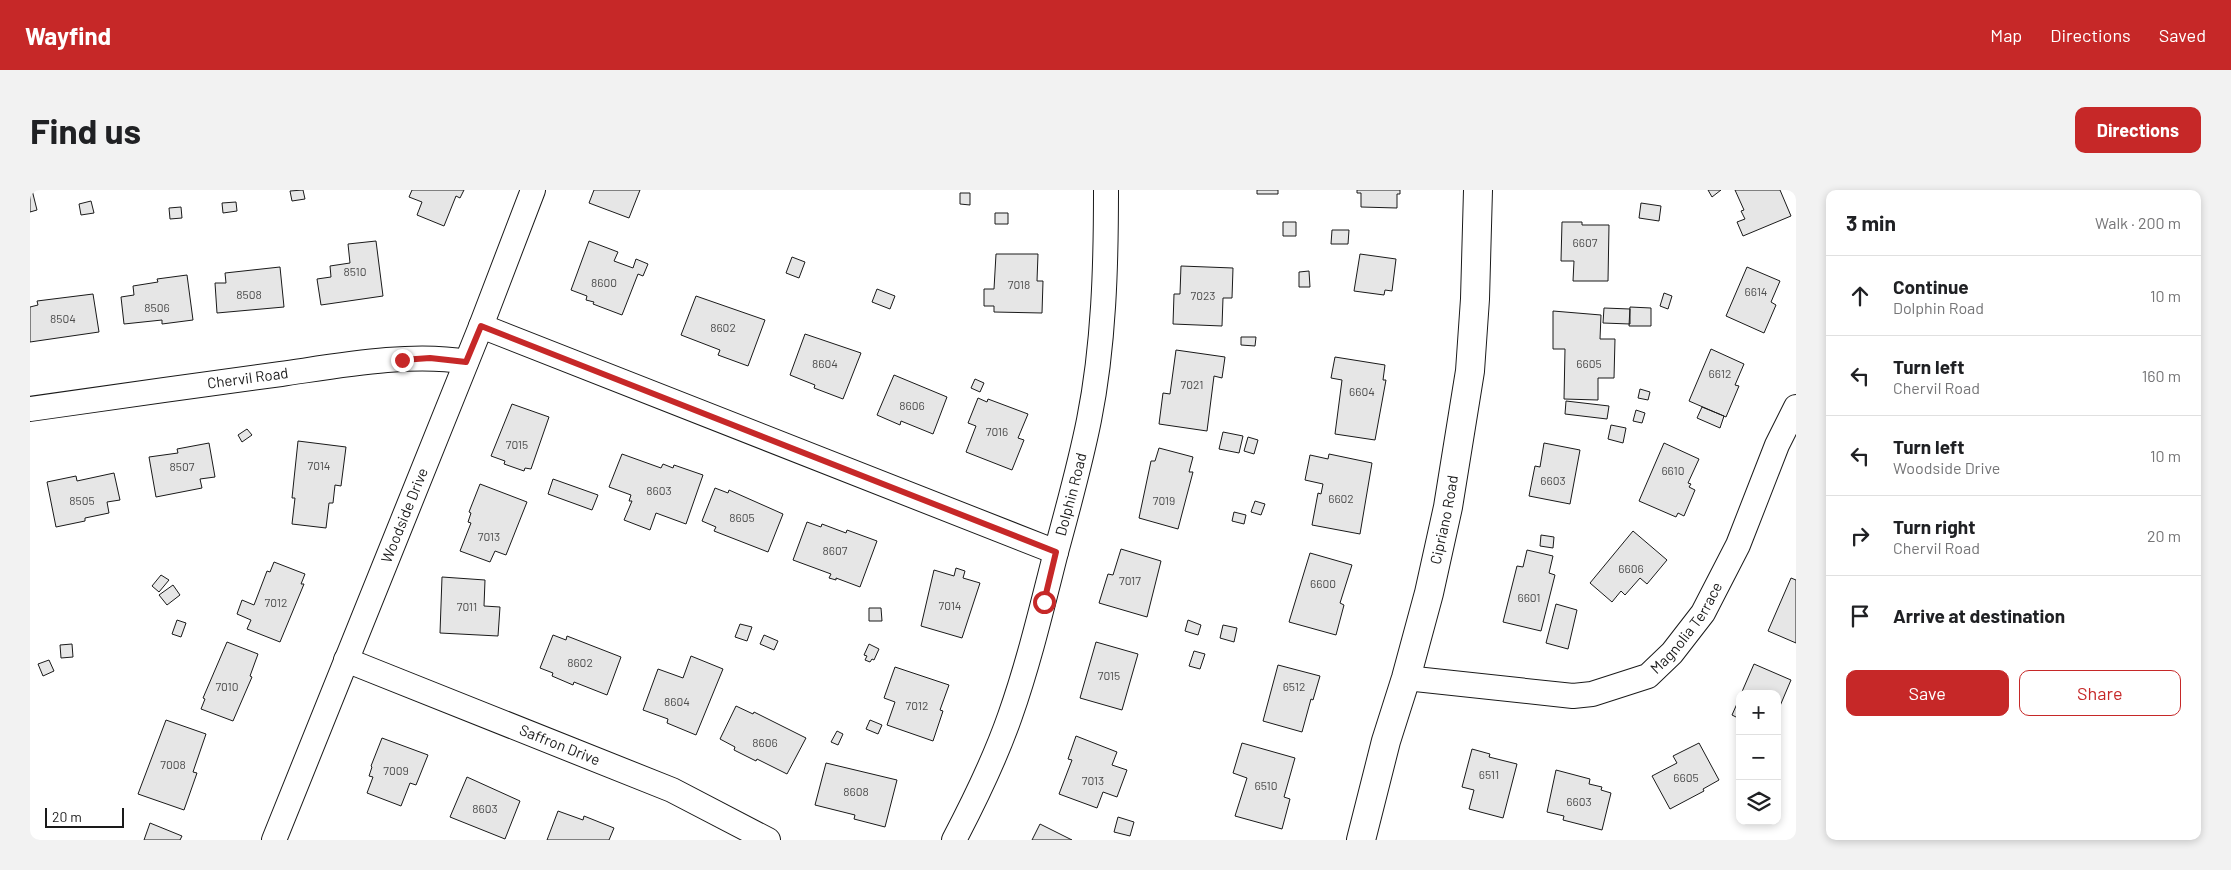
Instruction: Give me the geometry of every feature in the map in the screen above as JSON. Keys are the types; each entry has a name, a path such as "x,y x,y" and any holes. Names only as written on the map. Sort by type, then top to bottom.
{"street":[{"name":"Woodside Drive","path":"274,840 481,326 533,190"},
{"name":"Dolphin Road","path":"954,840 989,768 1010,716 1044,602 1082,455 1096,373 1106,258 1106,190"},
{"name":"Cipriano Road","path":"1361,840 1386,741 1406,678 1434,574 1462,432 1470,371 1475,299 1478,190"},
{"path":"481,326 1056,552"},
{"name":"Chervil Road","path":"30,409 305,370 430,358 466,362"},
{"name":"Magnolia Terrace","path":"1406,678 1572,696 1592,694 1648,676 1672,653 1703,613 1738,545 1777,445 1796,407"},
{"name":"Saffron Drive","path":"346,660 672,790 768,840"}],"building":[{"path":"32,190 37,210 30,212 30,191"},
{"path":"303,190 305,199 292,201 290,191"},
{"path":"412,190 464,190 460,198 456,196 444,226 417,215 422,202 409,197"},
{"path":"594,190 640,190 629,218 589,203"},
{"path":"1257,190 1278,190 1278,194 1257,194"},
{"path":"1357,190 1400,190 1400,194 1397,194 1397,208 1361,207 1361,193 1357,193"},
{"path":"1708,190 1721,190 1712,197"},
{"path":"1735,190 1780,190 1791,216 1743,236 1737,222 1745,219 1741,211 1744,210"},
{"path":"960,193 970,193 970,205 960,204"},
{"path":"91,201 94,213 81,215 79,204"},
{"path":"236,202 237,211 223,213 222,203"},
{"path":"1641,203 1661,206 1659,221 1639,218"},
{"path":"181,207 182,218 170,219 169,208"},
{"path":"995,213 1008,213 1008,224 995,224"},
{"path":"1283,222 1296,222 1296,236 1283,236"},
{"path":"1562,222 1582,222 1582,225 1609,225 1608,281 1573,281 1574,261 1561,261"},
{"path":"1332,230 1349,230 1348,244 1331,244"},
{"path":"376,241 383,296 321,305 317,279 331,277 330,266 350,263 348,244"},
{"path":"589,241 618,252 614,261 633,268 636,259 648,264 643,276 638,274 622,315 593,304 594,302 586,300 587,296 571,290"},
{"path":"996,254 1038,254 1037,281 1043,281 1042,313 994,312 994,306 984,306 984,289 994,289"},
{"path":"1360,254 1396,259 1392,291 1385,290 1384,295 1354,291"},
{"path":"792,257 805,262 799,278 786,273"},
{"path":"1181,266 1233,268 1232,298 1223,298 1222,326 1173,324 1174,294 1180,294"},
{"path":"280,267 284,307 217,313 215,283 226,283 225,273"},
{"path":"1747,267 1780,281 1771,302 1776,305 1764,333 1726,316"},
{"path":"1309,271 1310,287 1299,287 1299,272"},
{"path":"187,275 193,320 162,324 162,320 124,324 121,297 134,295 133,286 158,282 157,279"},
{"path":"877,289 895,296 890,309 872,302"},
{"path":"1664,293 1672,296 1668,309 1660,306"},
{"path":"93,294 99,332 30,342 30,307 38,305 37,301"},
{"path":"696,296 765,320 748,366 718,355 720,350 681,335"},
{"path":"1630,307 1651,308 1651,326 1629,326"},
{"path":"1604,308 1630,309 1630,324 1603,323"},
{"path":"1553,311 1601,315 1600,339 1615,339 1614,378 1598,378 1598,400 1564,399 1565,349 1553,349"},
{"path":"805,334 861,353 843,399 814,388 815,385 790,375"},
{"path":"1241,337 1256,337 1255,346 1241,345"},
{"path":"1711,349 1744,364 1735,385 1739,386 1726,417 1689,401"},
{"path":"1176,350 1225,357 1222,378 1214,376 1207,431 1159,424 1163,393 1170,394"},
{"path":"1335,357 1385,365 1383,380 1386,380 1375,440 1335,434 1342,380 1331,378"},
{"path":"894,375 947,397 933,434 901,421 900,425 877,415"},
{"path":"975,379 984,383 980,392 971,388"},
{"path":"1640,389 1650,392 1648,400 1638,398"},
{"path":"978,398 987,402 988,399 1028,414 1018,438 1024,440 1012,470 966,452 976,426 968,423"},
{"path":"1566,401 1609,406 1607,419 1565,414"},
{"path":"512,404 549,417 531,469 525,468 524,471 504,464 505,461 491,456"},
{"path":"1702,407 1724,416 1720,428 1697,418"},
{"path":"1636,410 1645,413 1642,423 1633,421"},
{"path":"1611,425 1626,428 1623,443 1608,439"},
{"path":"247,429 252,435 242,442 238,435"},
{"path":"1223,432 1243,436 1239,453 1219,449"},
{"path":"1248,437 1258,440 1254,454 1244,451"},
{"path":"298,441 346,447 341,486 335,485 333,503 329,503 326,528 292,524 295,498 292,498"},
{"path":"209,443 215,477 200,479 202,488 156,497 149,457 178,453 177,449"},
{"path":"1544,443 1580,450 1570,504 1529,496 1535,466 1540,467"},
{"path":"1664,443 1699,459 1688,483 1691,484 1689,487 1695,490 1684,516 1678,513 1676,517 1639,501"},
{"path":"1159,448 1193,457 1189,472 1193,472 1178,529 1139,518 1151,461 1155,461"},
{"path":"622,454 661,468 663,464 673,468 674,465 703,475 686,524 656,513 650,530 624,520 632,501 629,501 631,495 609,487"},
{"path":"1329,454 1372,463 1360,534 1312,525 1318,493 1321,494 1323,484 1305,480 1310,455 1328,459"},
{"path":"114,473 120,500 107,502 109,513 85,518 85,521 56,527 47,482 76,476 77,481"},
{"path":"553,479 598,495 592,510 548,494"},
{"path":"480,484 527,502 506,555 495,551 490,562 460,551 471,523 468,522 471,513 469,512"},
{"path":"715,488 728,493 729,490 783,514 768,552 714,531 716,527 702,521"},
{"path":"1255,501 1265,504 1261,515 1251,512"},
{"path":"1234,512 1246,515 1244,524 1232,521"},
{"path":"807,522 821,527 822,524 846,533 847,530 877,541 860,587 836,578 836,580 829,578 831,574 793,560"},
{"path":"1633,531 1667,560 1647,584 1640,578 1625,595 1621,591 1612,602 1590,583"},
{"path":"1541,535 1554,537 1553,548 1540,546"},
{"path":"1121,549 1161,561 1147,617 1099,603 1108,574 1113,575"},
{"path":"1527,550 1553,556 1549,573 1555,575 1541,631 1503,622 1517,566 1523,567"},
{"path":"1310,553 1352,565 1340,603 1344,605 1336,635 1289,622"},
{"path":"274,562 305,574 301,584 304,584 280,642 247,629 251,620 237,614 242,600 254,605 267,571 270,572"},
{"path":"956,568 965,571 963,578 980,583 962,638 921,626 934,570 954,576"},
{"path":"161,575 169,580 159,592 152,586"},
{"path":"442,577 485,580 484,606 500,607 498,636 440,633"},
{"path":"1791,578 1796,580 1796,643 1768,631"},
{"path":"173,585 180,595 167,605 159,595"},
{"path":"1556,604 1577,610 1568,649 1546,643"},
{"path":"869,608 881,608 882,621 869,621"},
{"path":"177,620 186,623 181,637 172,634"},
{"path":"1188,620 1201,625 1198,635 1185,631"},
{"path":"740,624 752,627 747,641 735,637"},
{"path":"1223,625 1237,628 1234,642 1220,638"},
{"path":"553,635 566,640 567,636 621,657 607,695 574,682 573,685 552,676 553,673 540,668"},
{"path":"764,635 778,641 774,650 760,644"},
{"path":"227,642 258,654 250,676 252,677 233,721 201,709 205,699 203,698"},
{"path":"1096,642 1138,654 1122,710 1080,698"},
{"path":"72,644 73,657 61,658 60,645"},
{"path":"869,644 879,649 874,660 872,659 870,662 865,660 867,656 864,655"},
{"path":"1194,651 1205,654 1200,669 1189,666"},
{"path":"691,656 723,669 696,735 667,723 668,719 643,710 658,669 683,678"},
{"path":"49,660 54,671 43,676 38,664"},
{"path":"1754,664 1791,680 1781,704 1781,690 1743,690"},
{"path":"1278,665 1320,676 1313,700 1311,699 1302,732 1263,721"},
{"path":"895,667 949,685 940,710 943,711 933,741 887,725 895,702 884,698"},
{"path":"736,706 753,714 754,712 806,738 787,774 734,750 735,747 720,739"},
{"path":"1736,706 1736,717 1732,715"},
{"path":"166,720 206,734 193,772 197,773 184,810 138,794"},
{"path":"870,720 882,725 878,734 866,729"},
{"path":"837,731 843,734 838,745 831,742"},
{"path":"1076,736 1117,752 1112,765 1127,770 1117,797 1103,792 1097,808 1059,794 1072,760 1068,759"},
{"path":"382,738 428,755 416,785 410,783 401,806 367,793 373,777 369,776 371,766"},
{"path":"1242,743 1295,758 1284,797 1290,799 1282,829 1235,816 1247,778 1233,773"},
{"path":"1699,743 1719,780 1703,789 1704,791 1670,809 1652,776 1677,763 1673,756"},
{"path":"1472,749 1490,754 1489,757 1517,764 1503,818 1469,809 1474,790 1462,787"},
{"path":"826,763 897,780 885,827 854,819 855,815 815,805"},
{"path":"1556,770 1590,779 1589,784 1602,787 1601,790 1611,793 1602,830 1563,820 1564,816 1547,812"},
{"path":"467,777 520,801 505,839 450,817"},
{"path":"558,811 583,820 584,816 614,828 609,840 547,840"},
{"path":"1118,817 1134,822 1130,836 1114,832"},
{"path":"150,823 182,836 180,840 144,840"},
{"path":"1040,824 1072,840 1032,840"}],"route":[{"path":"402,360 430,358 466,362 481,326 1056,552 1044,602"}]}
